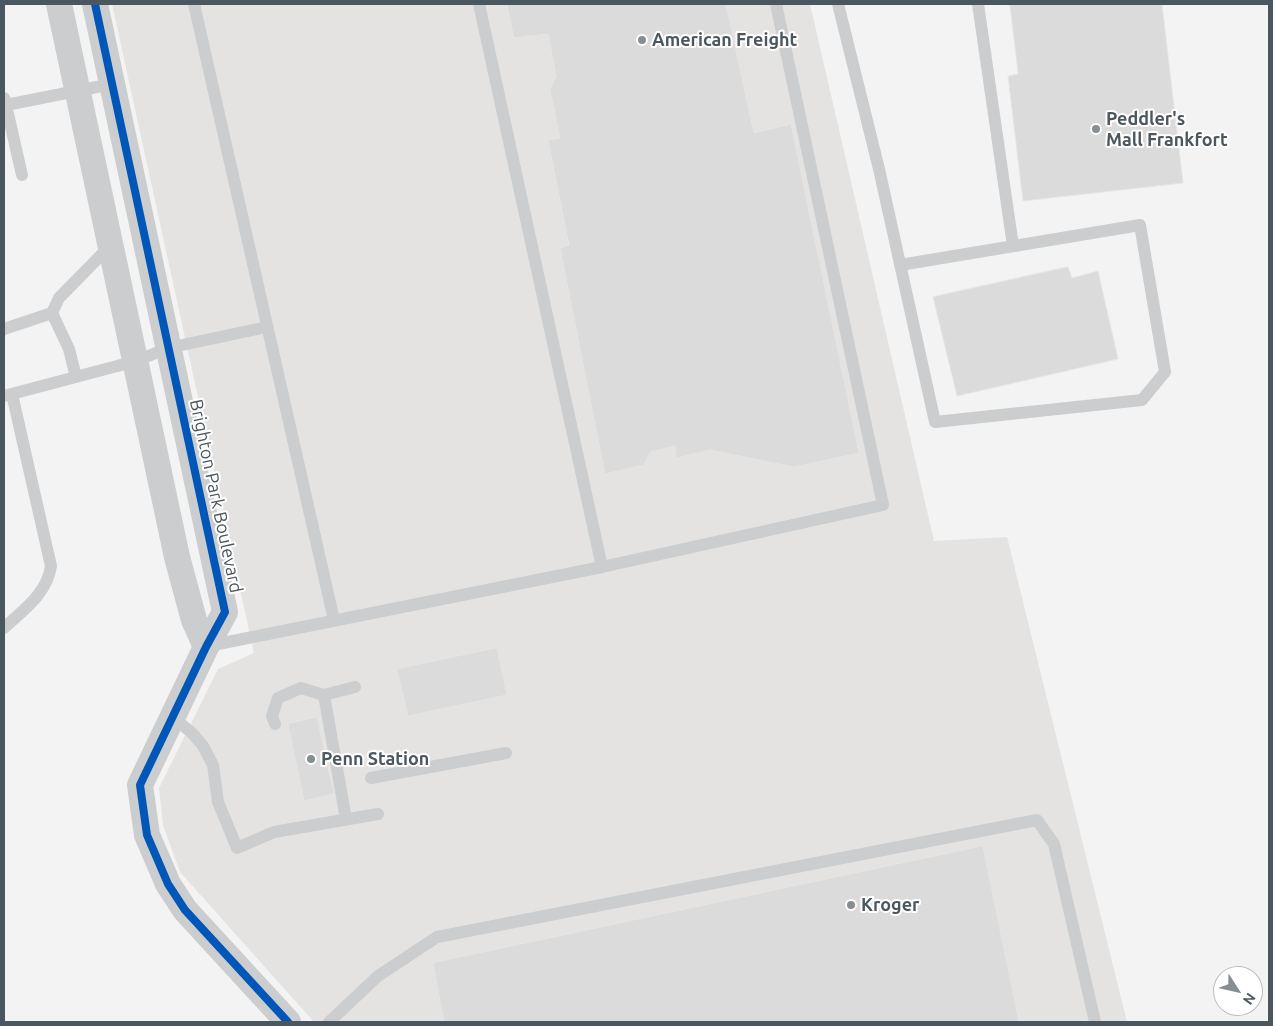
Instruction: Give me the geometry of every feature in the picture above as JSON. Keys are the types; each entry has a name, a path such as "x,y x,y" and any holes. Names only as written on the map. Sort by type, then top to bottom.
{"street":[{"path":"59,4 177,557 194,620 206,647"},
{"name":"Brighton Park Boulevard","path":"95,4 225,612 206,647 140,785 147,835 168,884 186,910 288,1022"}],"lane":[{"path":"194,4 334,620"},
{"path":"478,4 602,567"},
{"path":"206,647 602,567 883,505 776,4"},
{"path":"838,4 879,169 900,265 935,422 1142,400 1165,372 1140,225 900,265"},
{"path":"978,4 1013,246"},
{"path":"22,175 5,101 78,92 112,84"},
{"path":"4,329 52,313 59,298 111,245"},
{"path":"52,313 69,349 76,377"},
{"path":"4,628 38,596 49,577 51,566 8,395 136,361 168,348 267,327"},
{"path":"275,724 272,716 278,698 300,688 324,695 355,687"},
{"path":"324,695 346,819"},
{"path":"173,717 193,734 203,746 213,765 218,802 237,848 274,832 378,814"},
{"path":"371,778 506,753"},
{"path":"329,1022 378,976 437,937 1037,820 1054,844 1095,1022"}],"shaded area":[{"path":"112,4 810,4 934,541 1007,537 1127,1022 314,1022 180,872 163,825 159,788 218,669 254,653"}],"building":[{"path":"507,4 726,4 754,133 791,124 859,453 794,467 710,450 676,458 675,446 650,452 644,465 605,474 560,248 569,245 548,140 560,138 550,90 556,76 548,34 514,38"},
{"name":"Peddler's Mall Frankfort","path":"1010,4 1162,4 1183,183 1023,201 1008,76 1018,74"},
{"path":"1068,267 1072,278 1098,271 1118,359 957,396 933,297"},
{"path":"497,648 507,695 408,716 397,669"},
{"name":"Penn Station","path":"317,717 334,794 304,801 288,724"},
{"name":"Kroger","path":"983,846 1019,1022 444,1022 433,963"}],"cycle path":[{"path":"95,4 225,612 206,647 140,785 147,835 168,884 185,910 288,1022"}],"place":[{"name":"American Freight","path":"642,40"},
{"name":"Peddler's Mall Frankfort","path":"1096,129"},
{"name":"Penn Station","path":"311,759"},
{"name":"Kroger","path":"851,905"}]}
